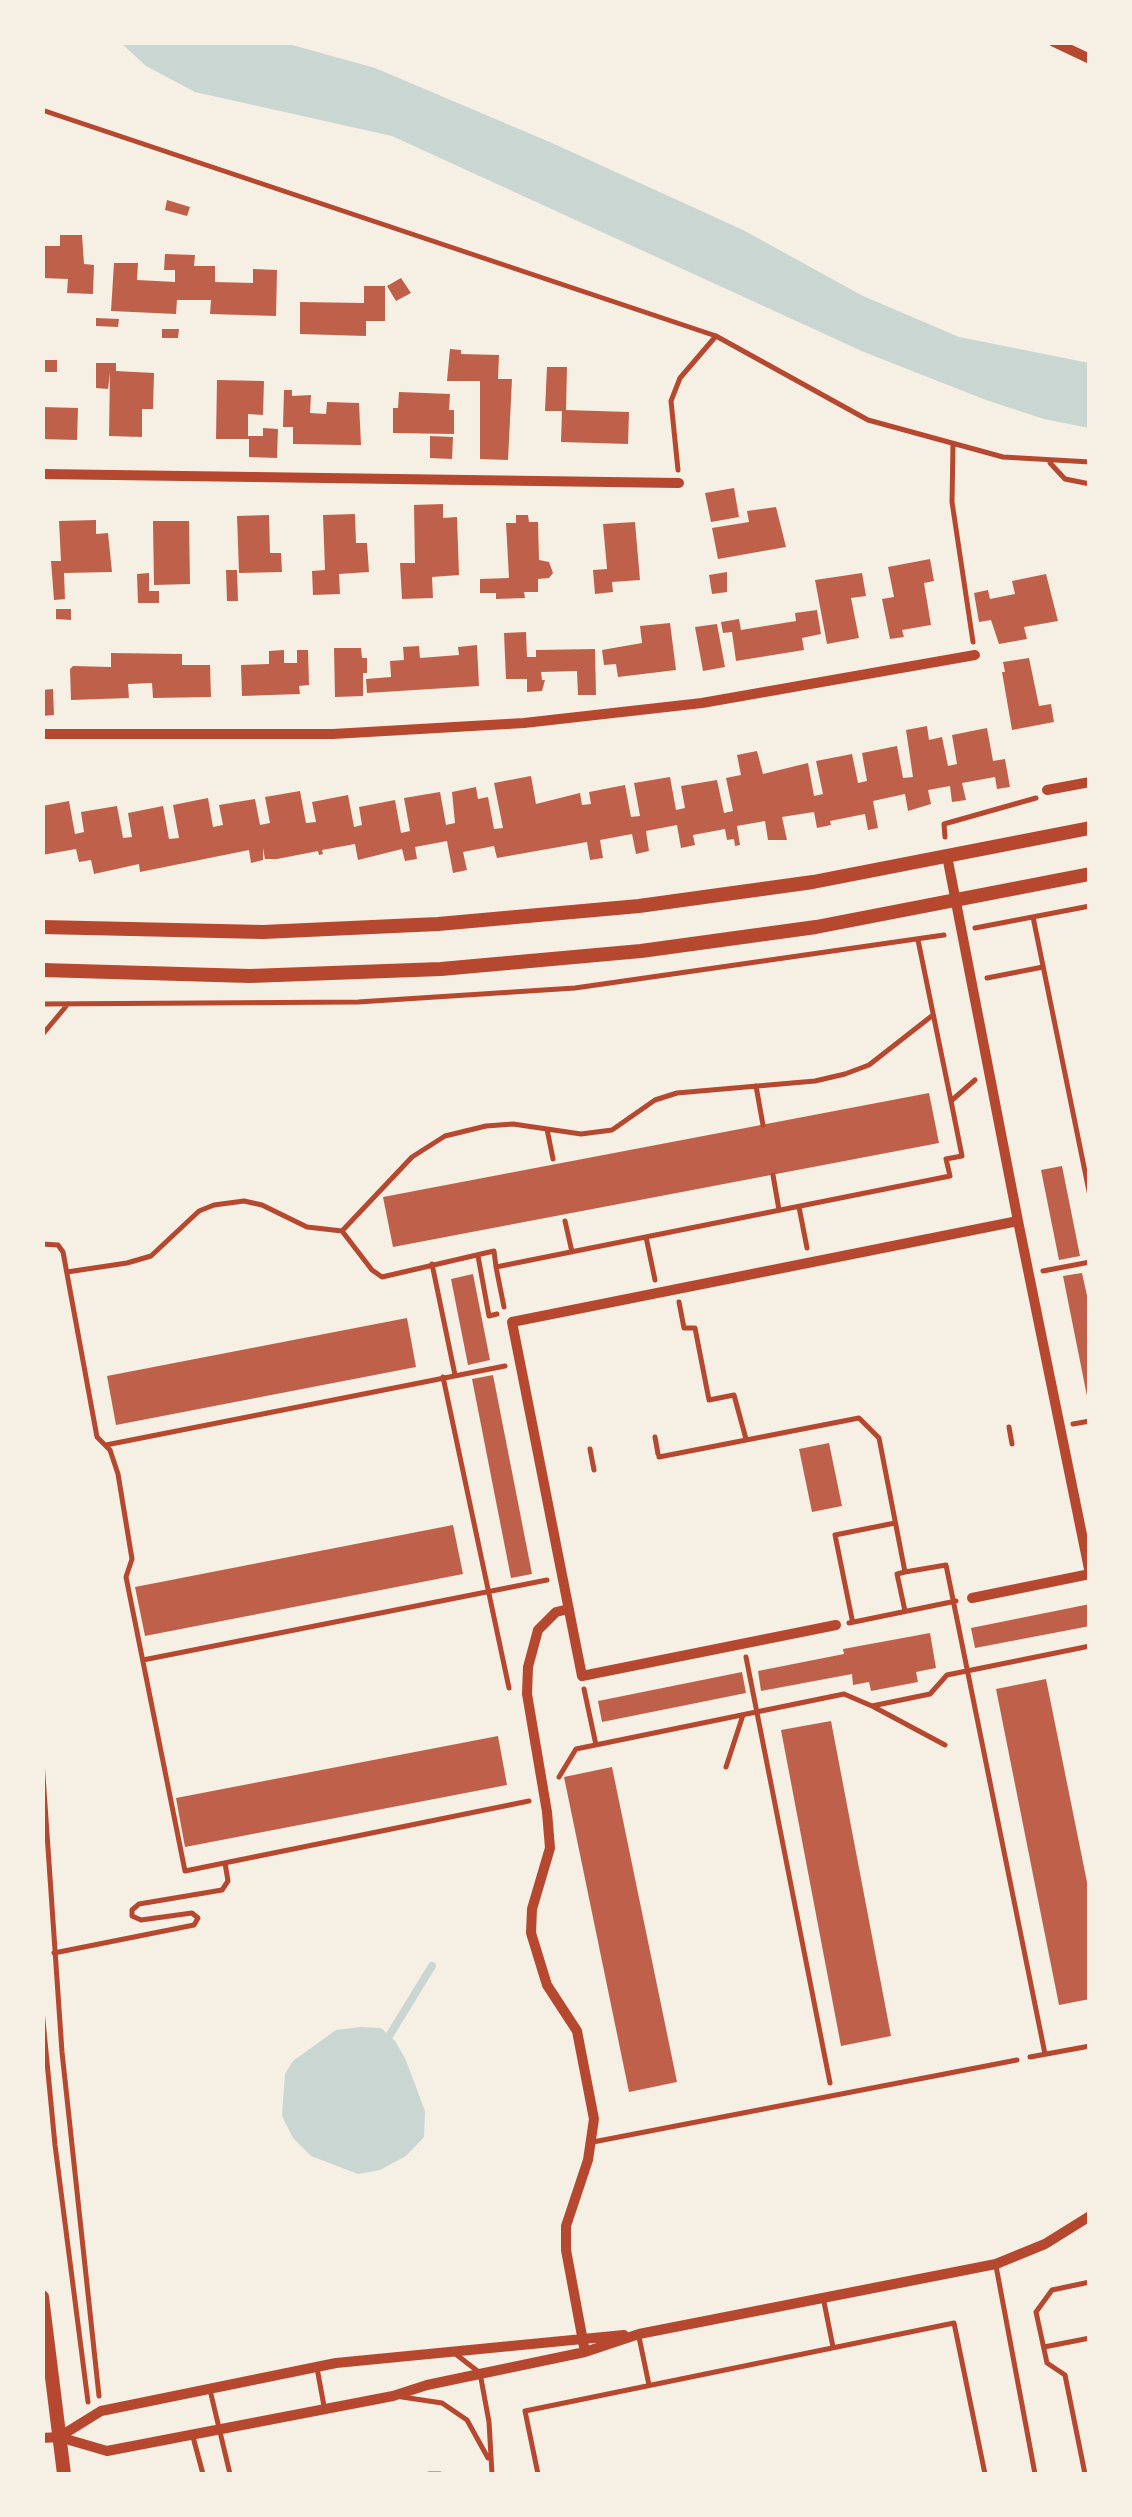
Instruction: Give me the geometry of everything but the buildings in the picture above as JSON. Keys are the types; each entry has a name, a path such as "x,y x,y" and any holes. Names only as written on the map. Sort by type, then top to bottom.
{"street":[{"path":"1054,42 1090,59"},
{"path":"42,474 680,482"},
{"path":"42,734 333,734 524,723 702,702 975,655"},
{"path":"1047,790 1090,782"},
{"path":"42,927 263,932 438,924 658,903 813,882 1090,828"},
{"path":"947,856 1090,1574 972,1598"},
{"path":"42,970 250,976 441,969 660,948 816,927 1090,874"},
{"path":"836,1625 582,1676 512,1322 1018,1221"},
{"path":"568,1609 556,1612 538,1630 528,1667 527,1694 550,1848 532,1909 532,1945 547,1985 569,2017 582,2046 594,2119 592,2142 566,2226 566,2250 585,2352"},
{"path":"50,2437 107,2451 393,2396 585,2352 639,2334 996,2264 1045,2244 1090,2216"},
{"path":"42,2297 50,2437 64,2474"},
{"path":"50,2437 96,2414 316,2367 639,2334"}],"lane":[{"path":"592,2142 1017,2060"},
{"path":"996,2264 1036,2474"},
{"path":"1085,2474 1065,2375 1048,2364 1036,2312 1052,2290 1090,2282"},
{"path":"823,2296 833,2347"},
{"path":"538,2474 525,2411 954,2323 985,2474"},
{"path":"639,2334 649,2385"},
{"path":"1044,2348 1090,2338"},
{"path":"451,2351 480,2373 489,2422 492,2474"},
{"path":"316,2367 325,2409"},
{"path":"210,2389 230,2474"},
{"path":"393,2396 442,2403 467,2420 489,2461"},
{"path":"192,2434 203,2474"},
{"path":"429,2474 440,2474"}],"path":[{"path":"42,110 716,336 868,420 1003,457 1090,462"},
{"path":"680,482 671,401 680,378 716,336"},
{"path":"953,446 952,502 975,655"},
{"path":"1049,461 1064,479 1090,484"},
{"path":"947,856 944,824 1035,798 1047,790"},
{"path":"1033,917 1090,1196"},
{"path":"496,1266 950,1176 946,1159 962,1156 918,940"},
{"path":"971,982 1043,967"},
{"path":"42,1035 68,1004"},
{"path":"342,1230 412,1157 445,1136 513,1124 581,1134 612,1130 655,1100 677,1093 815,1081 846,1074 869,1064 934,1014"},
{"path":"951,1100 988,1068"},
{"path":"756,1086 763,1125"},
{"path":"547,1129 553,1159"},
{"path":"773,1175 779,1210"},
{"path":"67,1272 150,1256 198,1211 244,1202 262,1205 307,1226 342,1230 372,1270 382,1277 494,1251 502,1296"},
{"path":"799,1206 804,1237"},
{"path":"566,1221 572,1252"},
{"path":"646,1237 652,1268"},
{"path":"42,1244 58,1246 63,1252 98,1437 106,1445 118,1474 132,1559 126,1577 185,1871 545,1797 576,1749 844,1694 945,1744"},
{"path":"478,1254 488,1316 504,1312"},
{"path":"1028,1274 1090,1262"},
{"path":"432,1264 455,1376"},
{"path":"676,1289 684,1328 695,1328 709,1400 734,1395 746,1439"},
{"path":"106,1445 499,1367"},
{"path":"444,1377 512,1705"},
{"path":"655,1437 659,1456 859,1418 879,1438 905,1572"},
{"path":"1009,1427 1012,1444"},
{"path":"590,1449 594,1470"},
{"path":"852,1622 835,1535 895,1524"},
{"path":"904,1611 897,1574 946,1565 1044,2054"},
{"path":"143,1660 535,1582"},
{"path":"836,1625 972,1598"},
{"path":"872,1706 930,1694 947,1675 1090,1646"},
{"path":"749,1672 833,2096"},
{"path":"588,1704 596,1745"},
{"path":"726,1767 743,1716"},
{"path":"42,1761 54,1953 96,2414"},
{"path":"54,1953 194,1926 198,1918 192,1912 141,1920 132,1916 132,1910 138,1904 222,1890 228,1881 225,1863"},
{"path":"42,2010 55,2146 96,2414"},
{"path":"1017,2060 1090,2046"}],"shaded area":[{"path":"121,43 285,43 375,68 743,230 863,296 959,337 1089,363 1089,428 1044,419 986,400 864,352 392,136 195,92 146,66"},
{"path":"381,2028 395,2041 425,2111 424,2137 406,2156 380,2170 358,2174 311,2156 293,2138 282,2116 285,2074 293,2061 336,2030"}],"waterway":[{"path":"389,2036 432,1966"}]}
